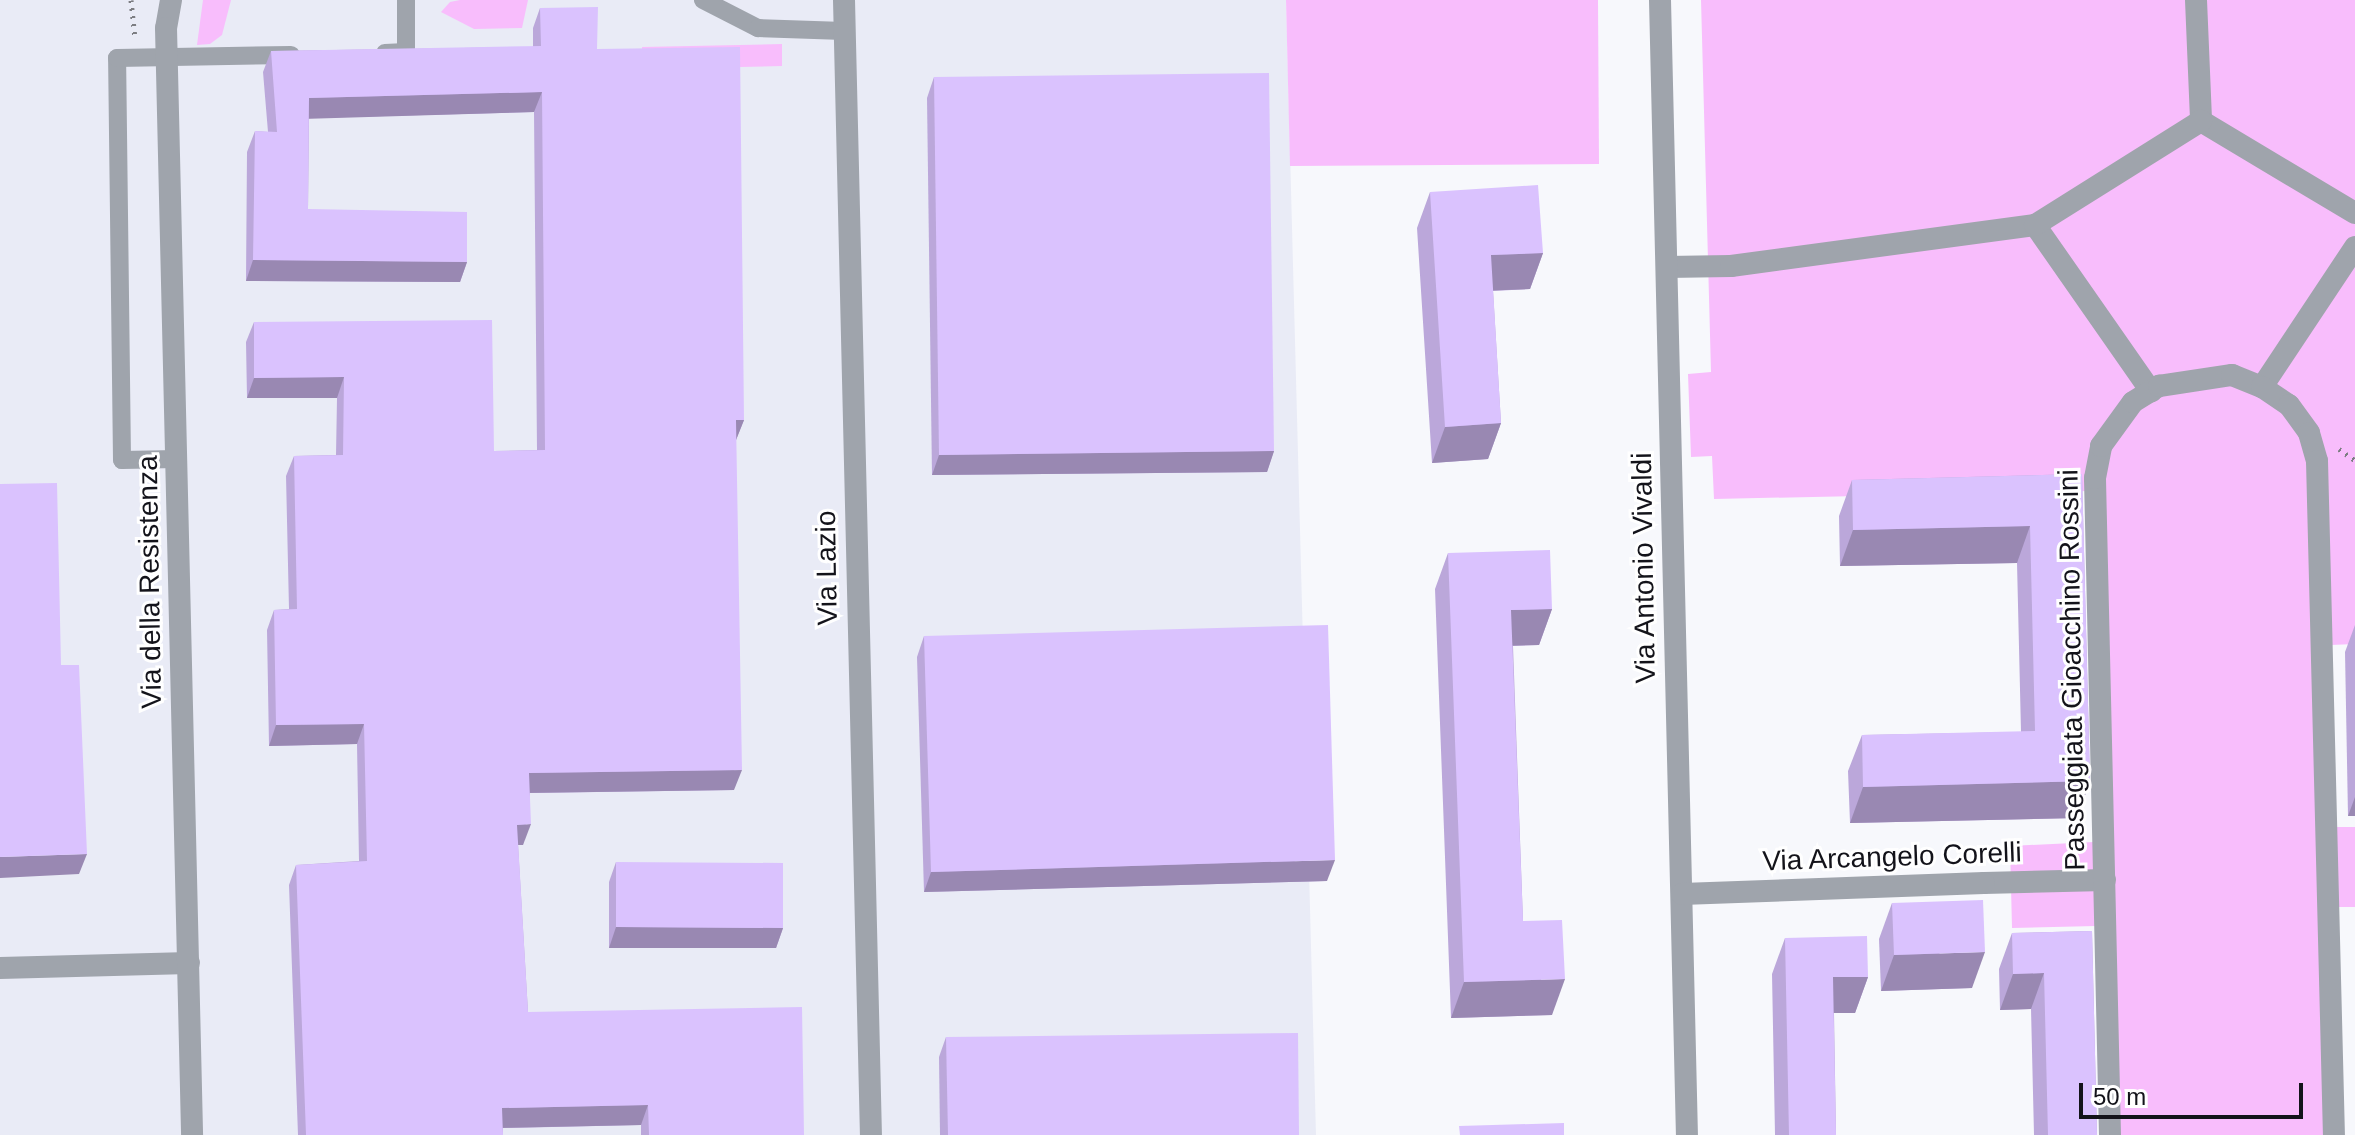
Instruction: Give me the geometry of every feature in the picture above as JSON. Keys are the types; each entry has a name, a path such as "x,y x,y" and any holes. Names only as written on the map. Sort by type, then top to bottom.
{"street":[{"name":"Via della Resistenza","path":"155,0 166,28"},
{"name":"Via della Resistenza","path":"171,0 166,28 166,58 192,1135"},
{"name":"Via Lazio","path":"844,0 871,1135"},
{"name":"Via Antonio Vivaldi","path":"1660,0 1687,1135"},
{"path":"2196,0 2201,121"},
{"path":"1667,267 1731,266 2035,225 2201,121"},
{"path":"2201,121 2355,213"},
{"path":"2035,225 2151,391"},
{"path":"2262,387 2355,247"},
{"name":"Passeggiata Gioacchino Rossini","path":"2110,1135 2095,478 2101,446 2114,423 2151,391 2199,376 2232,375 2262,387 2289,405 2309,433 2317,461 2334,1135"},
{"name":"Via Arcangelo Corelli","path":"1682,894 2105,880"},
{"path":"0,968 189,963"}],"lane":[{"path":"360,53 406,52 406,0"},
{"path":"703,0 758,28 844,31"},
{"path":"177,459 122,460 117,58 314,54"}],"shaded area":[{"path":"0,0 1286,0 1316,1135 0,1135"},
{"path":"203,0 231,0 222,35 210,44 197,45"},
{"path":"528,0 522,28 474,29 441,12 450,2"},
{"path":"1286,0 1598,0 1599,164 1290,166"},
{"path":"1701,0 2355,0 2355,644 2331,645 2333,827 2355,827 2355,907 2337,907 2342,1135 2100,1135 2096,926 2012,928 2010,846 2094,842 2088,491 1714,499 1712,456 1691,457 1688,374 1711,372"},
{"path":"782,44 782,66 643,69 642,47"}],"building":[{"path":"598,7 597,49 740,47 744,420 736,420 742,770 529,773 531,824 517,825 528,1012 802,1007 804,1135 649,1135 648,1105 502,1108 503,1135 306,1135 296,865 367,861 364,724 276,725 274,610 297,609 294,456 343,455 344,377 254,378 254,322 492,320 494,451 545,450 542,92 309,98 308,209 467,212 467,262 253,260 255,131 277,132 271,51 541,46 540,8"},
{"path":"1269,73 1274,451 939,455 934,77"},
{"path":"1538,185 1543,253 1491,255 1501,423 1445,427 1430,192"},
{"path":"2082,474 2090,781 1863,787 1862,735 2035,731 2030,526 1853,530 1852,480"},
{"path":"57,483 61,665 79,665 87,854 0,857 0,484"},
{"path":"1550,550 1552,609 1511,610 1523,921 1562,920 1565,979 1464,982 1448,553"},
{"path":"1328,625 1335,860 931,872 924,636"},
{"path":"616,862 783,863 783,928 616,927"},
{"path":"1983,900 1985,952 1894,955 1892,903"},
{"path":"2092,931 2097,1135 2048,1135 2044,973 2013,974 2012,933"},
{"path":"1867,936 1868,977 1833,977 1836,1135 1789,1135 1785,938"},
{"path":"1298,1033 1299,1135 948,1135 946,1037"},
{"path":"1564,1123 1564,1135 1460,1135 1459,1126"}]}
